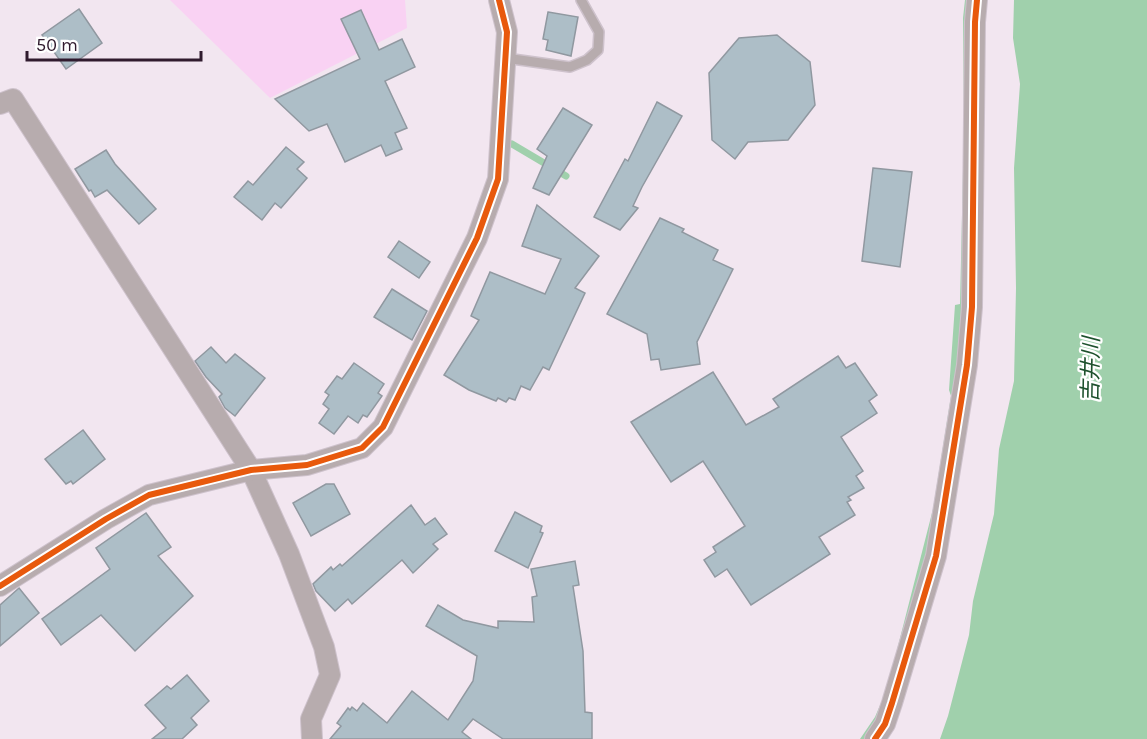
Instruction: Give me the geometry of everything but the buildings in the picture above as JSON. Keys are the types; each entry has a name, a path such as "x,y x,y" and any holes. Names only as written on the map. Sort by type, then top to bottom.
{"street":[{"path":"0,586 106,519 149,495 251,470 308,465 362,448 383,427 477,238 498,179 507,32 500,0"},
{"path":"875,739 885,724 892,703 936,556 967,365 972,308 977,0"},
{"path":"1,105 13,99 251,470 289,554 324,646 330,675 311,719 312,739"}],"lane":[{"path":"505,58 570,67 587,60 598,50 599,32 581,0"}],"shaded area":[{"path":"170,0 405,0 407,28 270,98"}],"water":[{"path":"965,0 974,0 971,30 970,249 966,336 958,411 935,534 896,685 879,728 871,739 860,739 875,717 887,689 933,509 951,396 949,390 955,305 960,304"},
{"name":"吉井川","path":"1014,0 1147,0 1147,739 940,739 969,635 973,601 994,514 999,449 1014,381 1016,288 1014,168 1020,84 1013,38"}],"waterway":[{"path":"512,144 566,176"}],"cycle path":[{"path":"0,586 106,519 149,495 251,470 307,465 362,448 383,427 477,238 498,179 507,32 499,0"},
{"path":"875,739 885,724 936,556 967,365 972,307 977,0"}]}
